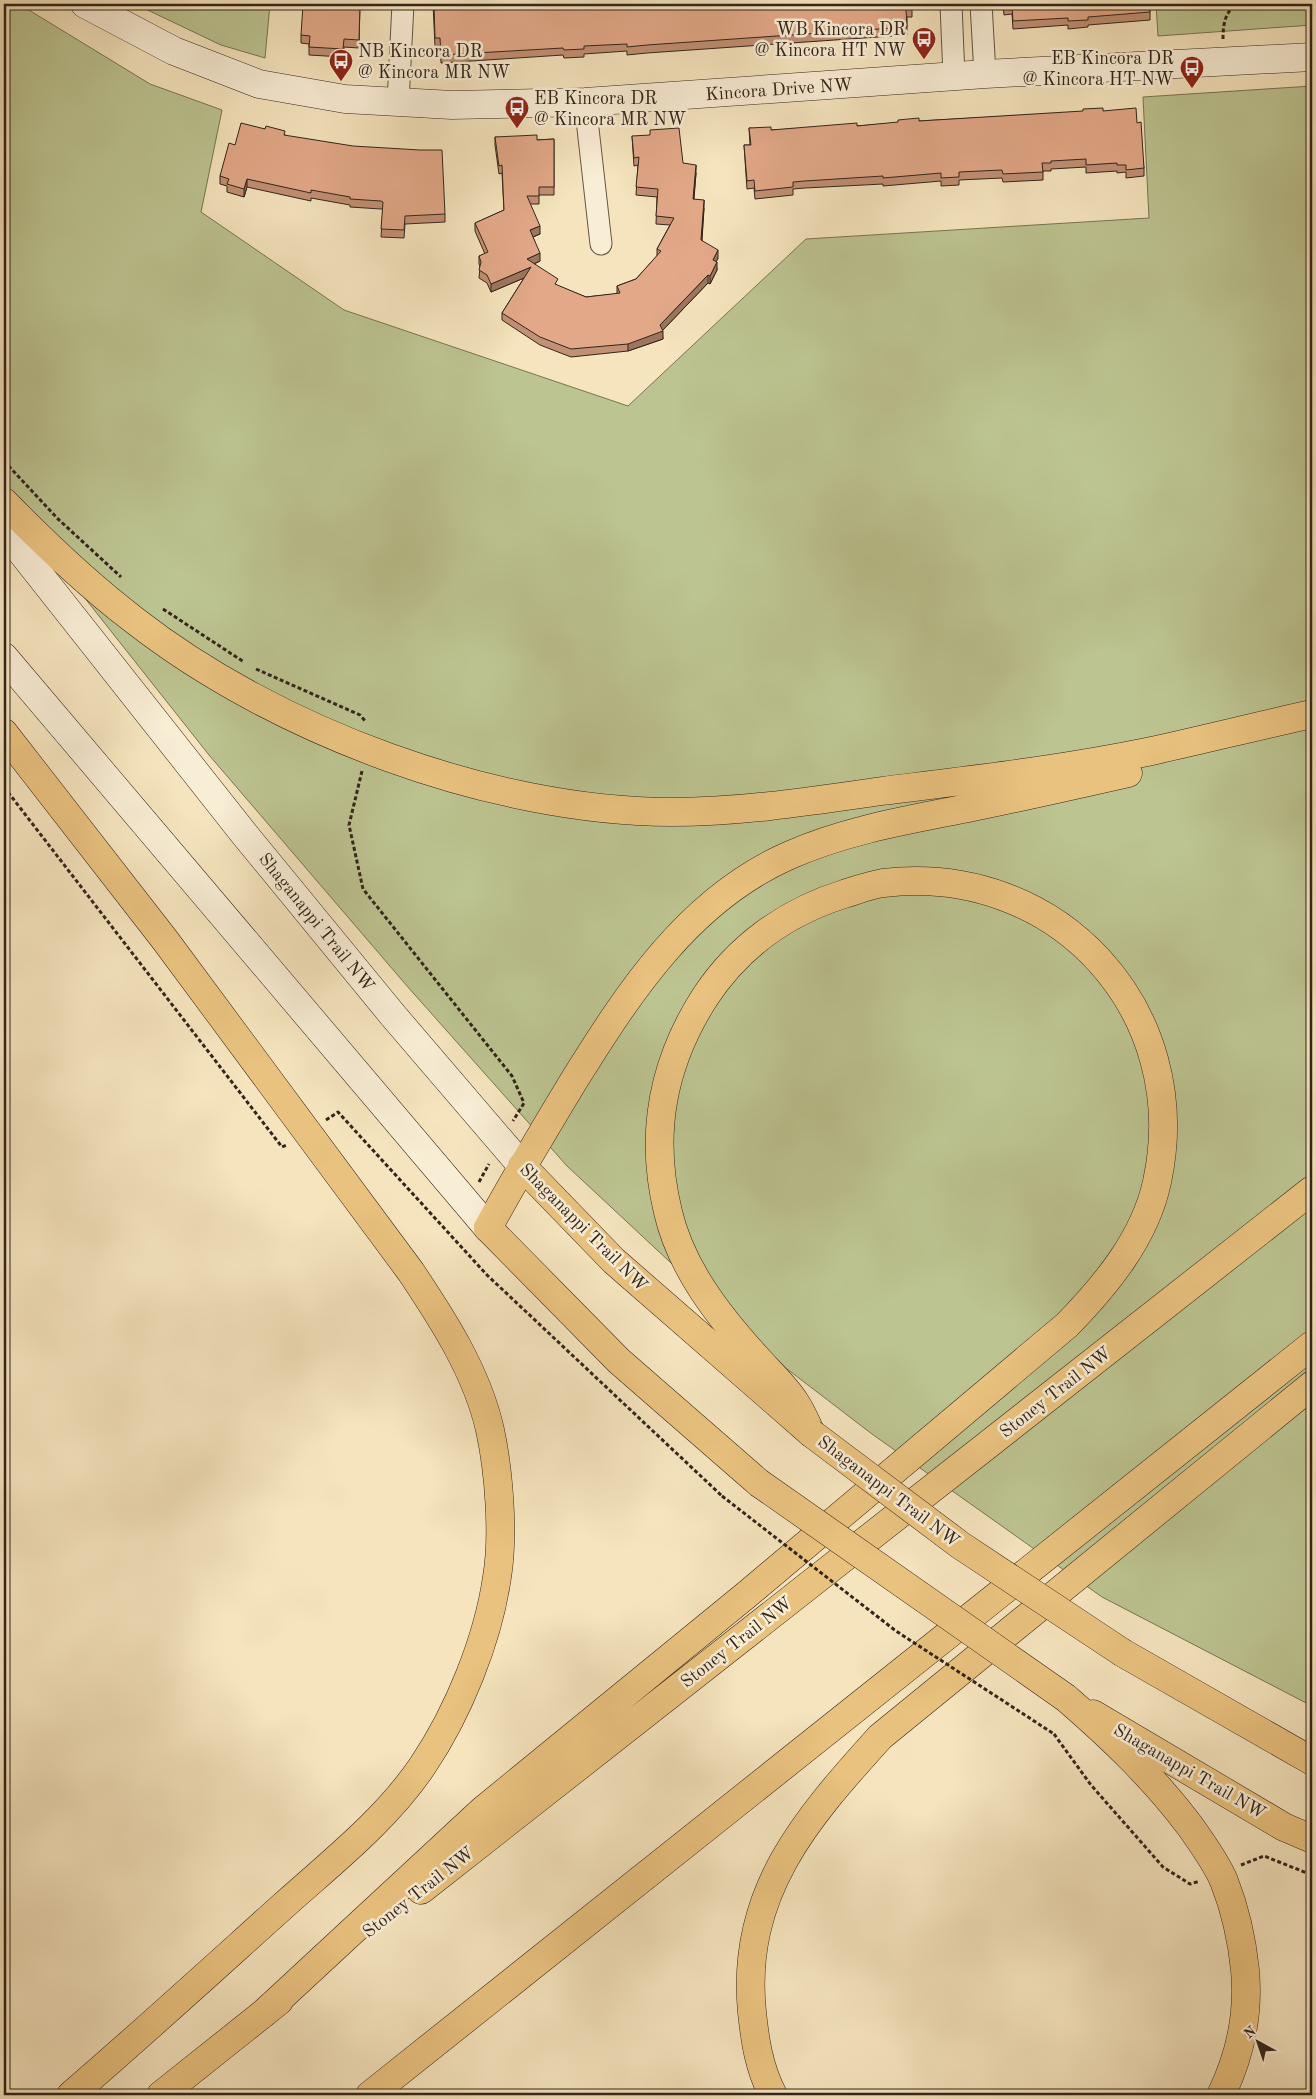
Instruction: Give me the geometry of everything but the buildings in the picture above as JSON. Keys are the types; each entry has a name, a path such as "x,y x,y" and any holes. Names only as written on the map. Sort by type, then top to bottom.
{"main road":[{"name":"Kincora Drive NW","path":"85,4 174,51 259,84 345,99 452,105 585,102 985,74 1312,57"},
{"path":"4,502 73,571 152,633 213,674 276,709 368,749 440,775 529,796 604,807 668,812 737,810 1040,770 1146,752 1312,714"},
{"name":"Shaganappi Trail NW","path":"4,530 252,843 391,1013 522,1166 614,1261 811,1432 960,1545 1123,1653 1312,1761"},
{"name":"Shaganappi Trail NW","path":"4,656 488,1228 619,1361 760,1483 1066,1698 1284,1827 1312,1839"},
{"path":"488,1228 522,1166 601,1037 650,967 680,932 706,907 761,869 820,842 865,829 1000,802 1169,763 1312,719"},
{"path":"4,733 165,940 411,1272 449,1329 475,1386 490,1429 498,1480 498,1576 486,1623 472,1667 452,1716 423,1766 388,1808 324,1869 71,2095"},
{"path":"264,2012 483,1810 760,1583 1067,1325 1094,1296 1120,1262 1141,1225 1156,1184 1163,1136 1161,1086 1149,1040 1135,1009 1116,980 1100,961 1073,936 1039,913 997,894 961,884 920,881 880,883 832,898 800,911 762,934 732,960 691,1019 672,1061 664,1091 659,1153 668,1214 678,1244 715,1310 795,1401 811,1432"},
{"name":"Stoney Trail NW","path":"161,2095 264,2012 1312,1190"},
{"path":"370,2095 1312,1345"},
{"path":"773,2095 764,2077 755,2044 749,1985 753,1944 765,1900 783,1860 806,1824 834,1788 880,1737 1312,1385"},
{"path":"1066,1698 1155,1781 1202,1843 1224,1880 1235,1914 1243,1954 1246,1987 1240,2040 1234,2065 1221,2095"}],"street":[{"path":"398,102 402,4"},
{"path":"951,4 954,77"},
{"path":"982,4 985,74"},
{"path":"585,102 601,244"}],"path":[{"path":"4,11 11,4"},
{"path":"1223,43 1224,22 1230,9 1236,4"},
{"path":"4,461 56,518 127,582"},
{"path":"157,605 245,663"},
{"path":"253,668 360,714 377,734 368,749 349,825 363,889 512,1076 524,1103 448,1233"},
{"path":"722,1496 896,1631 1054,1734"}],"green space":[{"path":"4,4 19,4 150,84 222,110 201,212 344,310 628,406 806,239 1149,218 1143,97 1312,86 1312,1706 1102,1597 872,1434 774,1359 567,1166 407,986 209,755 4,496"},
{"path":"135,4 270,4 265,58 221,45"},
{"path":"1156,4 1312,4 1312,25 1158,36"}],"place":[{"name":"WB Kincora DR @ Kincora HT NW","path":"924,60"},
{"name":"NB Kincora DR @ Kincora MR NW","path":"341,82"},
{"name":"EB Kincora DR @ Kincora HT NW","path":"1192,89"},
{"name":"EB Kincora DR @ Kincora MR NW","path":"517,129"}]}
